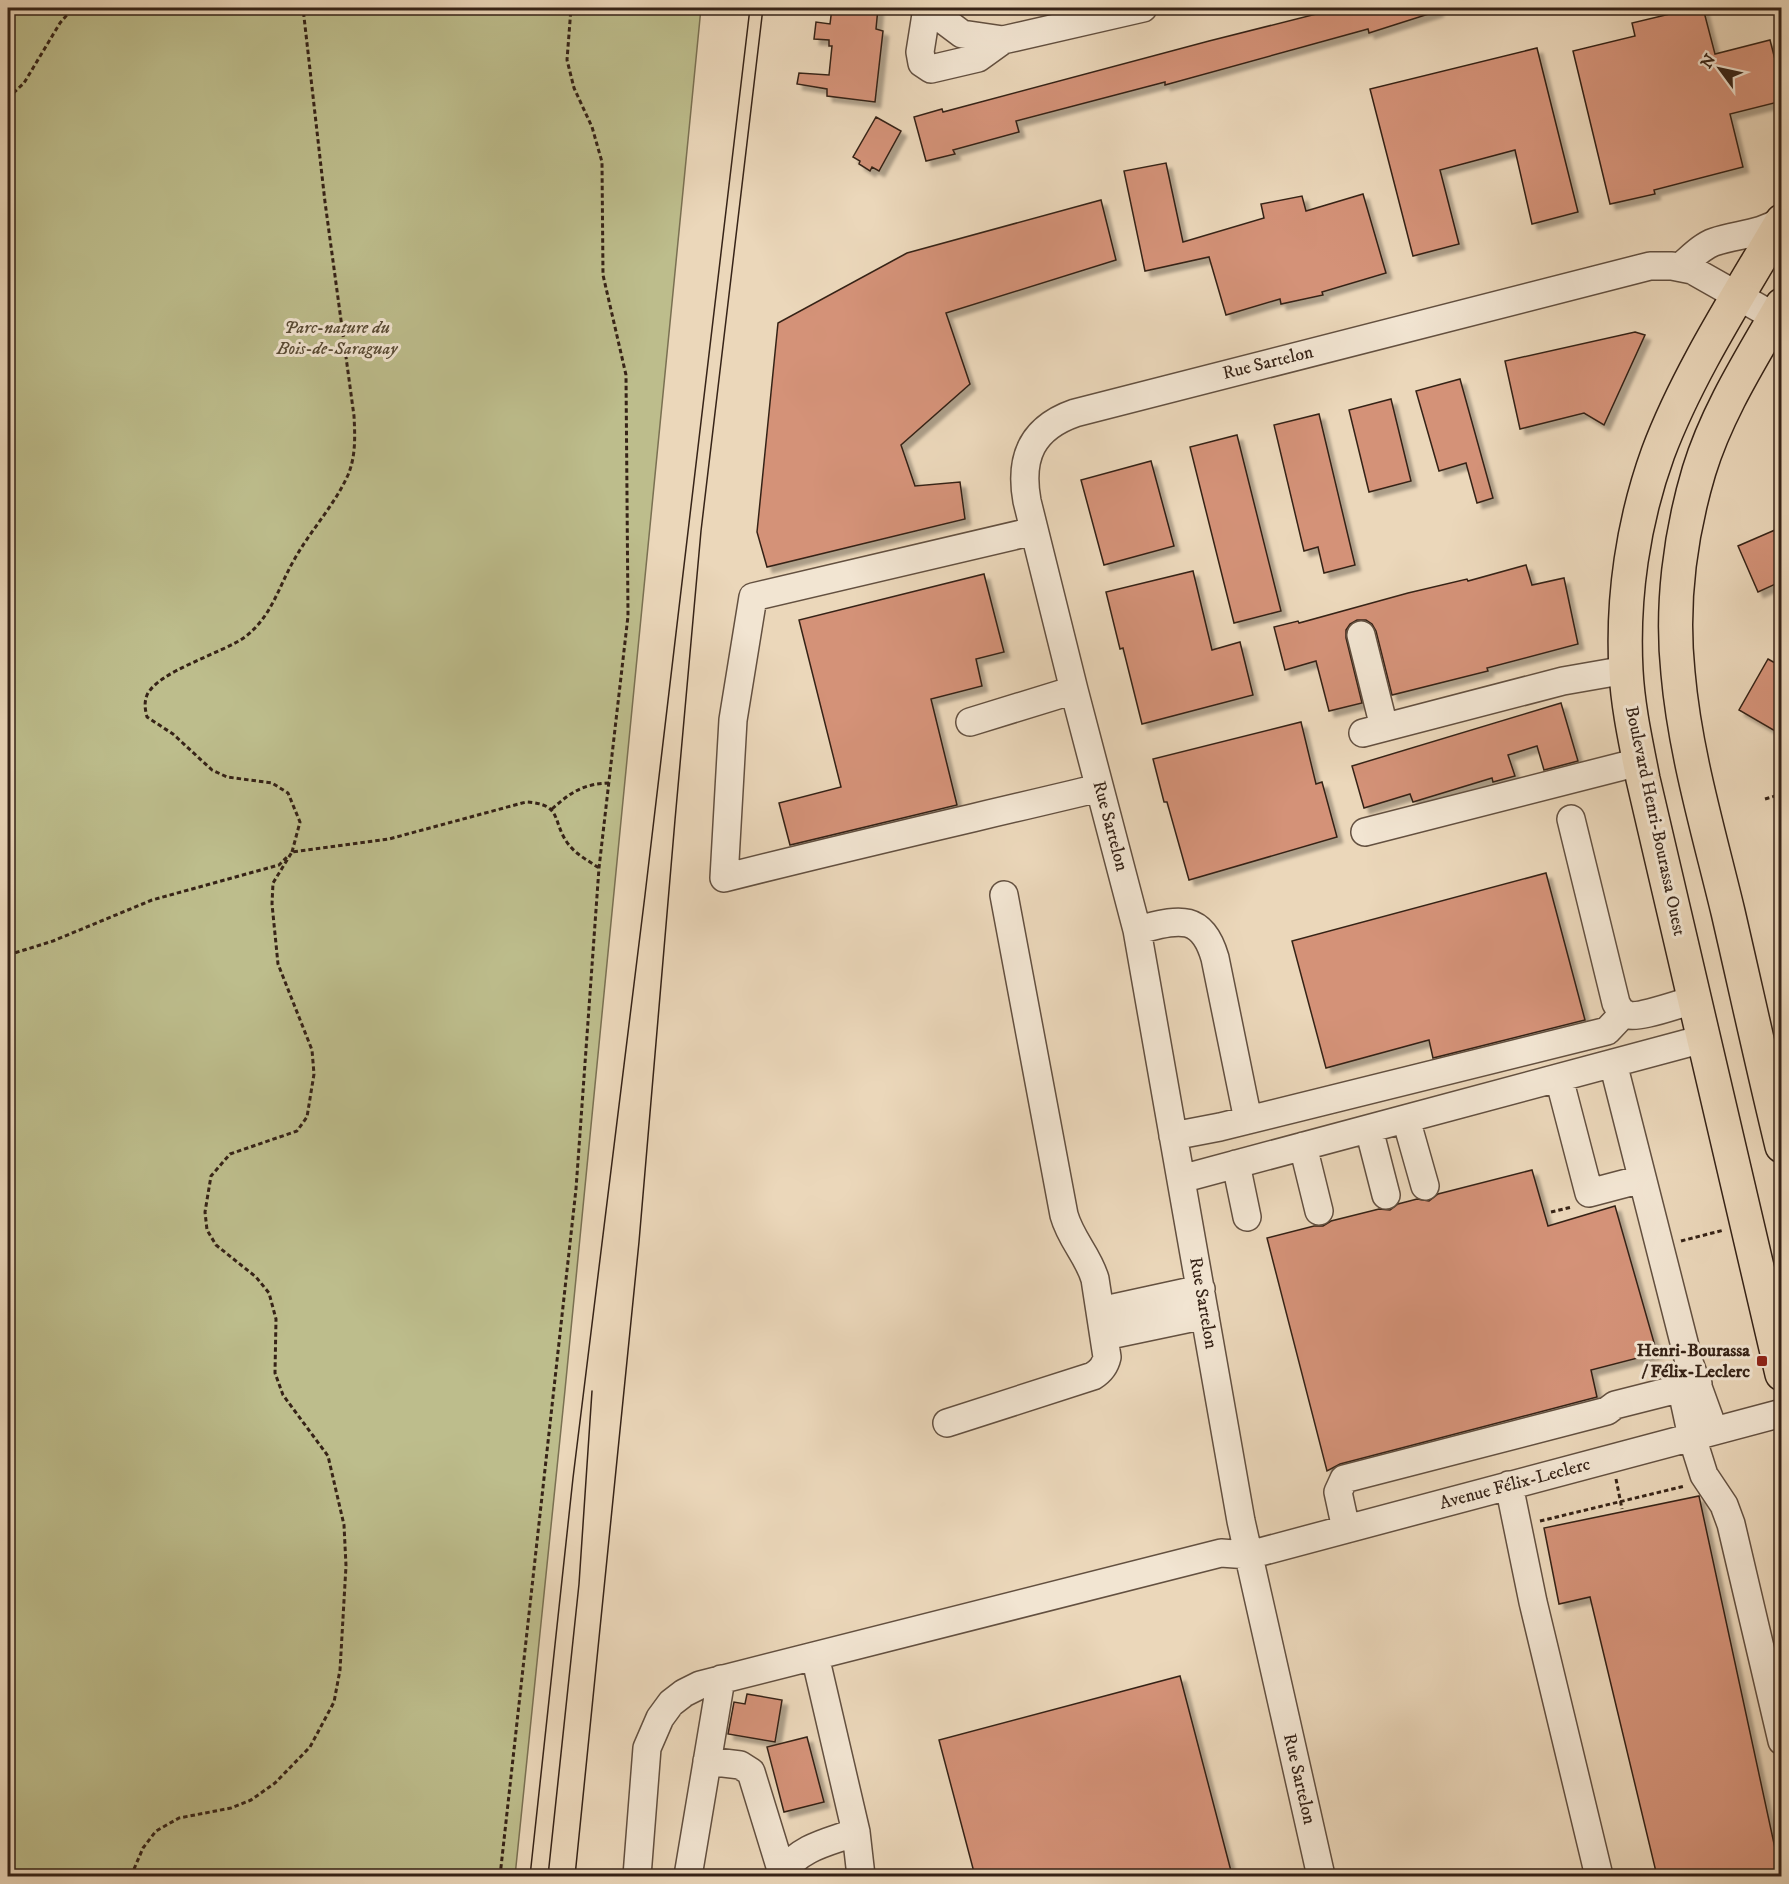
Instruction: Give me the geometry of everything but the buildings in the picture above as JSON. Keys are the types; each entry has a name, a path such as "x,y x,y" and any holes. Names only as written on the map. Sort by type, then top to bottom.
{"main road":[{"name":"Boulevard Henri-Bourassa Ouest","path":"1782,220 1686,388 1658,454 1638,526 1629,578 1626,624 1626,670 1630,715 1639,762 1782,1374"},
{"path":"1778,311 1732,392 1710,440 1700,470 1683,543 1676,629 1677,672 1690,753 1782,1146"}],"street":[{"path":"927,8 920,52 922,63 931,69 978,58 1003,40"},
{"path":"935,8 942,19 962,34 1003,40 1143,8"},
{"path":"1680,267 1712,243 1755,233 1782,220"},
{"name":"Rue Sartelon","path":"1321,1876 1239,1510 1137,930 1034,531 1024,478 1027,458 1039,435 1062,418 1636,269 1662,266 1680,267 1701,275 1737,296 1778,311"},
{"path":"1034,531 753,597 733,720 724,878 873,840 1099,788"},
{"path":"1361,635 1373,730 1563,681 1626,670"},
{"path":"970,722 1074,690"},
{"path":"1365,832 1639,762"},
{"path":"1571,819 1616,1004 1624,1013 1641,1014 1694,999"},
{"path":"947,1423 1093,1376 1106,1364 1107,1357 1091,1267 1069,1232 1064,1215 1004,894"},
{"path":"1137,930 1180,921 1189,923 1206,936 1215,958 1248,1120"},
{"path":"1173,1136 1248,1120 1607,1031 1624,1013"},
{"path":"1181,1179 1703,1039"},
{"path":"1613,1064 1691,1378 1684,1400 1703,1434 1704,1475 1724,1505 1731,1524 1782,1741"},
{"path":"1559,1078 1589,1193 1642,1179"},
{"path":"1406,1119 1425,1186"},
{"path":"1369,1129 1386,1195"},
{"path":"1303,1146 1319,1211"},
{"path":"1236,1164 1247,1217"},
{"path":"1102,1324 1201,1289"},
{"path":"1102,1324 1205,1315"},
{"path":"1346,1529 1338,1492 1344,1479 1607,1411 1615,1405 1691,1378"},
{"name":"Avenue Félix-Leclerc","path":"637,1876 647,1748 660,1718 671,1703 700,1685 1221,1553 1249,1555 1782,1413"},
{"path":"1509,1485 1533,1602 1599,1876"},
{"path":"815,1656 856,1832 861,1876"},
{"path":"688,1876 721,1679"},
{"path":"707,1761 740,1765 751,1772 783,1874"},
{"path":"783,1874 792,1859 804,1851 856,1832"}],"path":[{"path":"8,98 24,83 60,23 73,8"},
{"path":"131,1876 142,1848 156,1831 179,1818 231,1808 251,1800 275,1783 310,1747 334,1702 340,1670 346,1566 344,1525 328,1456 283,1395 275,1373 276,1319 269,1293 256,1277 216,1245 207,1230 205,1212 211,1176 230,1154 297,1131 307,1117 314,1074 312,1050 278,964 272,904 273,883 292,852 300,822 288,793 272,783 227,777 212,770 173,734 147,717 144,706 148,693 160,680 245,637 271,609 293,560 336,497 349,473 355,446 354,416 325,202 303,8"},
{"path":"500,1876 576,1189 599,868 628,616 626,375 603,275 602,162 592,127 574,88 567,60 572,8"},
{"path":"552,809 580,788 609,783"},
{"path":"1765,799 1782,794"},
{"path":"8,955 53,941 152,900 279,865 292,852 389,839 526,802 541,803 552,809 567,842 575,853 599,868"},
{"path":"1551,1212 1581,1204"},
{"path":"1679,1242 1731,1228"},
{"path":"1616,1476 1622,1509"},
{"path":"1531,1523 1686,1486"}],"green space":[{"name":"Parc-nature du Bois-de-Saraguay","path":"8,8 701,8 515,1876 8,1876"}],"tram line":[{"path":"530,1876 573,1478 750,8"},
{"path":"575,1876 639,1242 701,531 763,8"},
{"path":"548,1876 579,1584 592,1391"}],"place":[{"name":"Henri-Bourassa / Félix-Leclerc","path":"1762,1361"}]}
